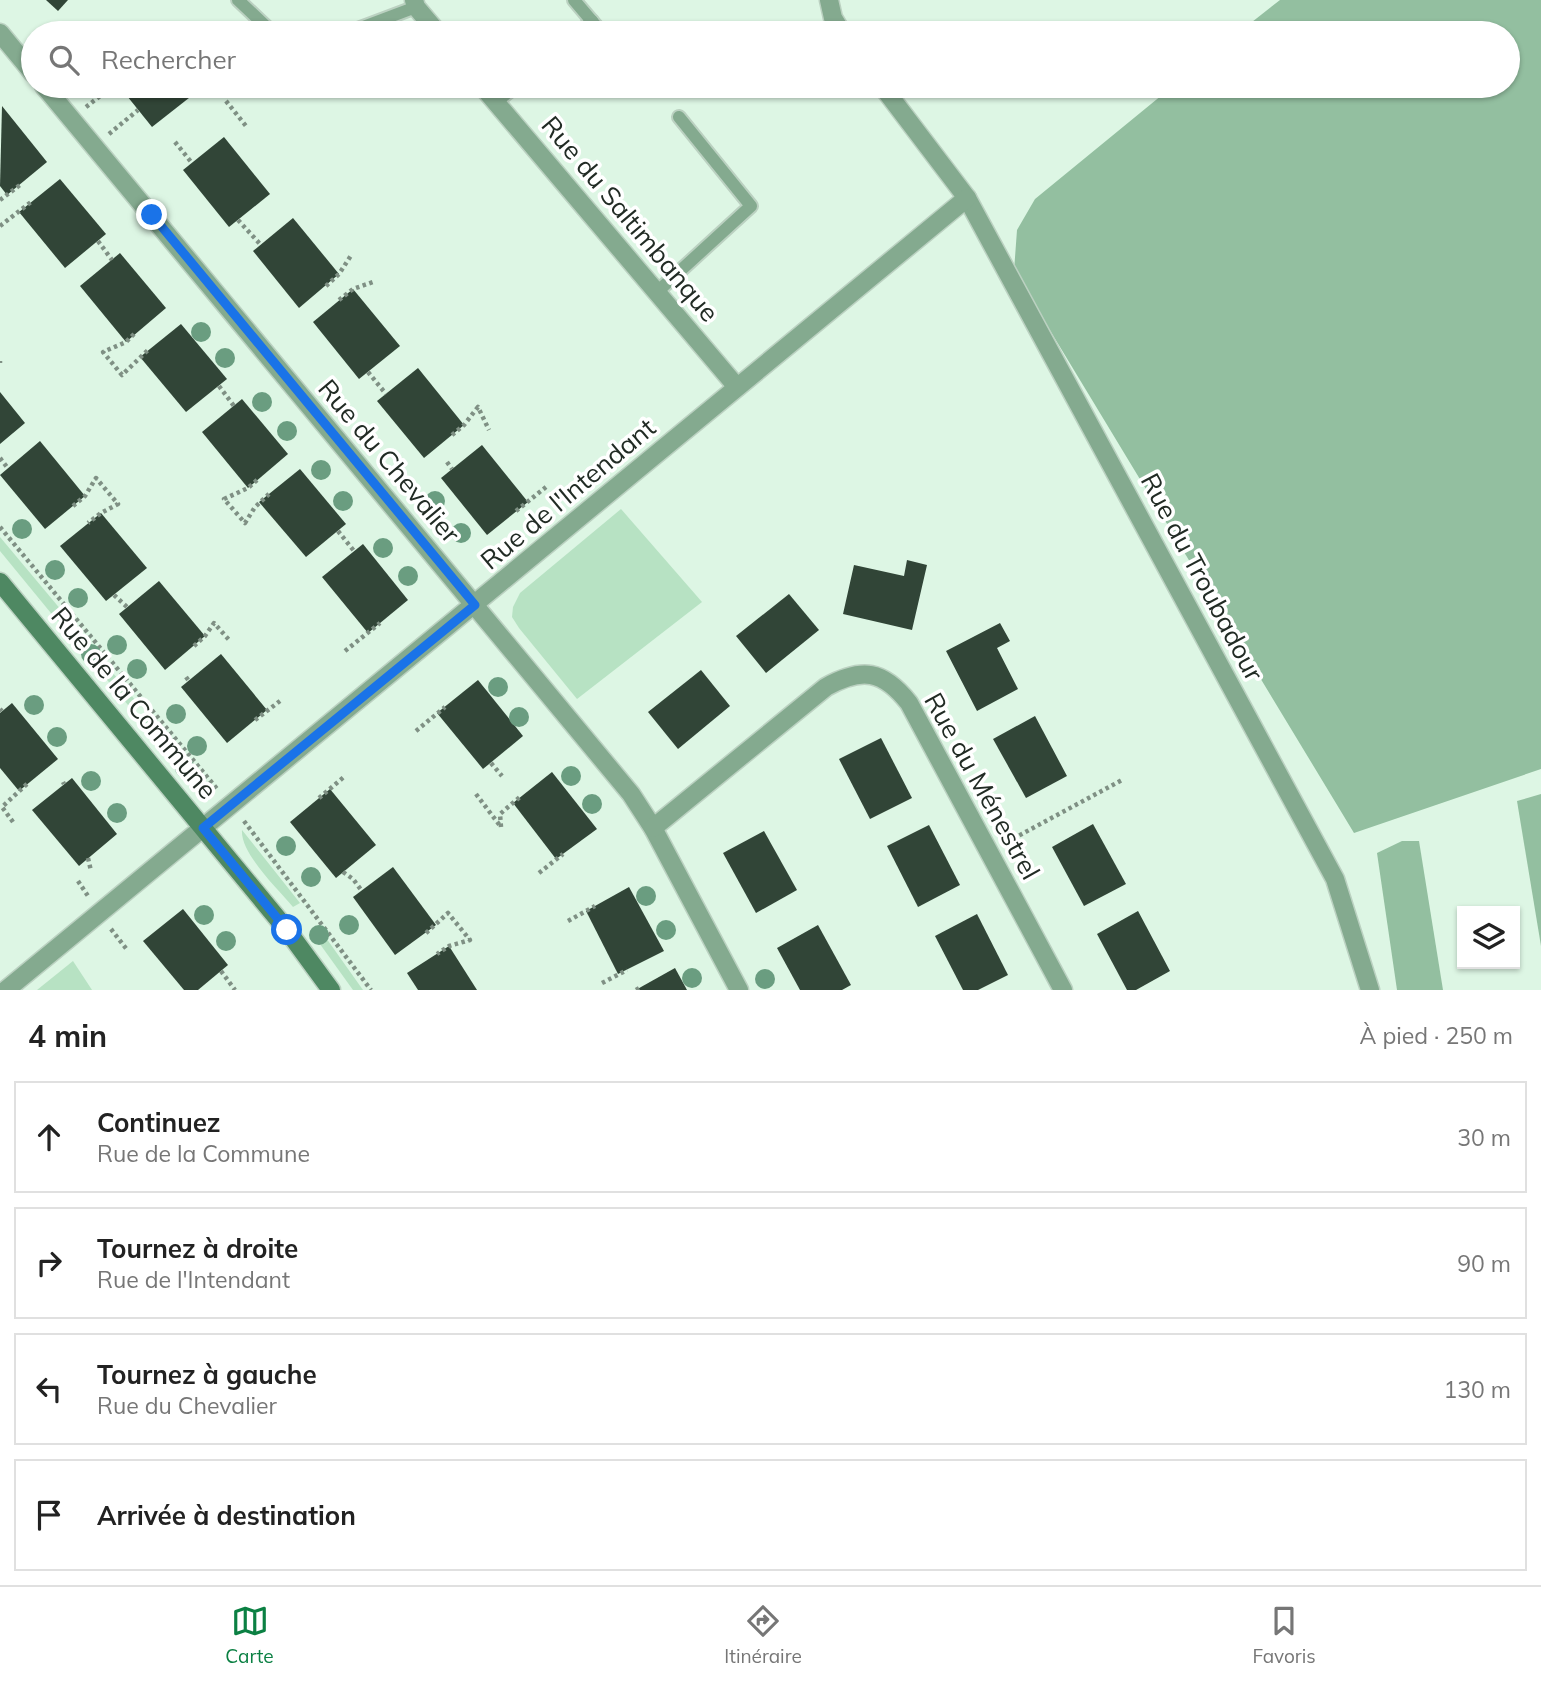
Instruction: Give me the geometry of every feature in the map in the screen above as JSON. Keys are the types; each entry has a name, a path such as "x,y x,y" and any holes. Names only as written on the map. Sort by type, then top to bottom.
{"street":[{"path":"829,0 835,21"},
{"path":"415,4 428,21"},
{"path":"0,33 21,58"},
{"name":"Rue du Chevalier","path":"54,98 631,794 653,828 739,990"},
{"name":"Rue du Saltimbanque","path":"492,98 737,387"},
{"name":"Rue du Troubadour","path":"890,98 967,198 1335,879 1370,990"},
{"name":"Rue de l'Intendant","path":"6,990 967,198"},
{"name":"Rue de la Commune","path":"0,582 298,944 331,990"},
{"name":"Rue du Ménestrel","path":"653,828 826,687 843,678 874,674 889,681 909,703 1063,990"}],"lane":[{"path":"238,0 260,21"},
{"path":"574,0 592,21"},
{"path":"375,21 415,4"},
{"path":"496,102 501,98"},
{"path":"657,292 751,206 679,117"}],"path":[{"path":"71,118 97,98"},
{"path":"226,102 246,126"},
{"path":"94,146 138,110"},
{"path":"175,142 192,163"},
{"path":"0,200 20,185"},
{"path":"0,226 31,202"},
{"path":"238,220 261,245"},
{"path":"98,241 112,260"},
{"path":"326,286 340,275 352,254"},
{"path":"339,300 353,289 373,282"},
{"path":"134,334 126,342 103,352 122,375 148,351"},
{"path":"368,372 386,394"},
{"path":"219,386 233,406"},
{"path":"452,435 478,407 489,430"},
{"path":"0,458 8,467"},
{"path":"447,462 452,469"},
{"path":"73,506 85,496 96,478 118,505 88,523"},
{"path":"257,480 225,499 245,523 254,507 270,494"},
{"path":"516,512 546,487"},
{"name":"Rue de la Commune","path":"0,527 218,789"},
{"path":"338,531 354,551"},
{"path":"114,595 127,607"},
{"path":"194,646 215,623 230,641"},
{"path":"345,651 380,623"},
{"path":"255,720 280,701"},
{"path":"416,731 445,707"},
{"path":"491,763 502,776"},
{"path":"319,798 345,776"},
{"path":"1007,842 1122,780"},
{"path":"13,822 2,807 28,783"},
{"path":"476,794 501,827 500,814 521,796"},
{"path":"245,822 371,990"},
{"path":"538,873 563,854"},
{"path":"88,858 91,871"},
{"path":"343,872 362,891"},
{"path":"568,921 595,906"},
{"path":"426,933 448,913 470,940 449,946 437,954"},
{"path":"602,983 627,970"},
{"path":"221,971 235,990"}],"green space":[{"path":"1280,0 1541,0 1541,769 1354,833 1014,271 1017,230 1035,199 1158,98 1520,98 1520,21 1253,21"},
{"path":"621,509 702,602 577,699 519,628 512,617 513,607 520,593"},
{"path":"0,537 72,623 64,629 0,551"},
{"path":"90,645 140,706 133,711 83,651"},
{"path":"149,716 210,789 196,786 185,777 143,724"},
{"path":"1541,794 1541,946 1517,801"},
{"path":"242,830 300,903 293,907 253,860 243,839"},
{"path":"1402,841 1419,841 1443,990 1397,990 1377,853"},
{"path":"319,928 363,990 353,990 312,933"},
{"path":"73,961 92,990 37,990"}],"building":[{"path":"46,0 68,0 58,11"},
{"path":"129,98 189,98 152,127"},
{"path":"2,106 47,162 7,195 0,186"},
{"path":"224,137 270,194 229,227 183,170"},
{"path":"60,179 106,234 65,268 19,212"},
{"path":"293,218 339,274 299,308 253,251"},
{"path":"120,253 166,308 126,342 80,286"},
{"path":"353,289 400,346 359,379 313,322"},
{"path":"181,324 227,379 186,412 140,357"},
{"path":"418,368 464,425 424,458 377,401"},
{"path":"0,392 25,423 0,444"},
{"path":"242,399 288,454 248,488 202,432"},
{"path":"40,441 85,496 45,529 0,475"},
{"path":"482,445 528,502 487,535 441,478"},
{"path":"300,469 346,524 306,557 259,502"},
{"path":"101,513 147,568 106,601 60,546"},
{"path":"363,544 408,600 368,633 322,577"},
{"path":"907,560 927,565 912,630 843,614 854,565 904,576"},
{"path":"159,581 205,636 165,670 119,614"},
{"path":"789,594 819,630 766,673 736,636"},
{"path":"1000,623 1010,641 997,648 1018,689 977,711 946,651"},
{"path":"221,654 267,710 227,743 181,687"},
{"path":"701,670 730,706 678,749 648,712"},
{"path":"478,680 523,736 483,769 437,713"},
{"path":"12,703 58,759 19,791 0,768 0,713"},
{"path":"1035,716 1067,776 1026,798 993,739"},
{"path":"881,738 912,798 870,819 839,759"},
{"path":"552,772 597,829 556,859 513,803"},
{"path":"72,778 117,834 79,866 32,810"},
{"path":"330,789 376,845 336,878 290,822"},
{"path":"1093,824 1126,884 1084,906 1052,847"},
{"path":"929,825 960,885 918,907 887,846"},
{"path":"764,831 797,890 756,913 723,853"},
{"path":"393,867 436,925 395,955 353,897"},
{"path":"629,887 664,951 618,974 586,911"},
{"path":"183,909 228,965 198,990 184,990 143,941"},
{"path":"1138,911 1170,971 1136,990 1127,990 1097,934"},
{"path":"977,914 1008,975 978,990 963,990 935,936"},
{"path":"818,925 851,985 842,990 800,990 777,948"},
{"path":"449,946 477,990 418,990 407,973"},
{"path":"675,968 687,990 636,990 641,987"}],"route":[{"path":"152,215 475,605 203,828 287,930"}]}
